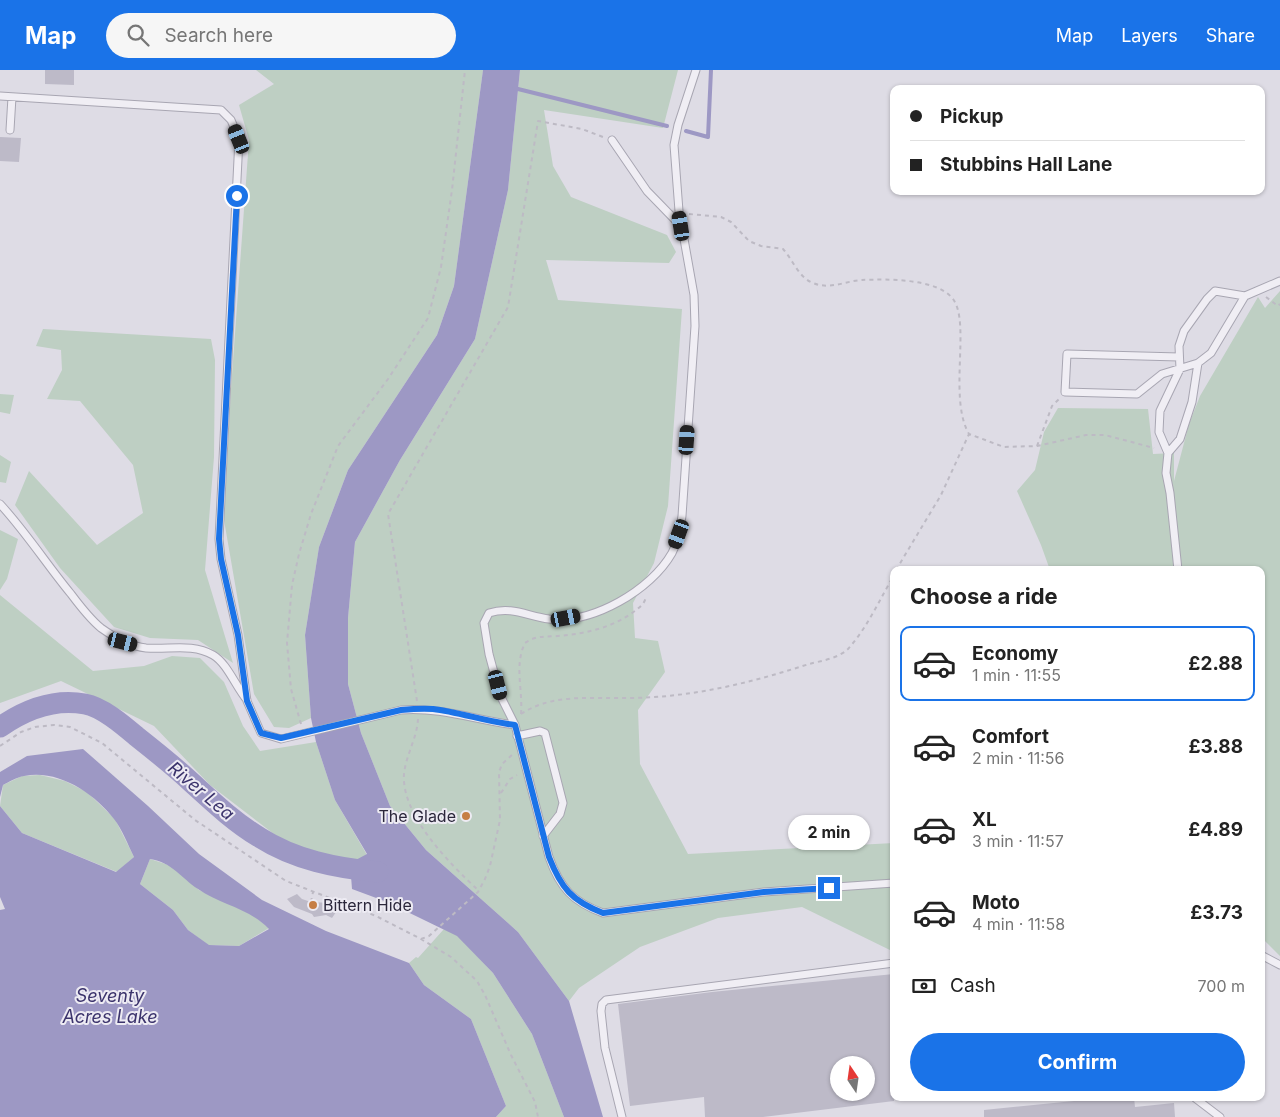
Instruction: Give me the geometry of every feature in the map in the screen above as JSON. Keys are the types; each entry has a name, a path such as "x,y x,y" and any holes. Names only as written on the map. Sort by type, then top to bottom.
{"lane":[{"path":"696,70 678,125 674,145 679,211 694,295 696,326 682,516 679,534 672,552 648,580 619,602 586,614 566,618 549,619 518,610 502,609 489,613 484,624 489,654 500,695 515,725 520,752 556,876 568,892 584,906 603,913 764,892 890,883"},
{"path":"0,96 194,106 221,110 231,120 239,139 219,539 221,559 238,635 247,701"},
{"path":"10,130 12,97"},
{"path":"612,140 647,191 681,226"},
{"path":"1178,566 1166,473 1168,453 1159,432 1160,411 1180,369 1179,346 1184,331 1215,291 1245,296 1280,281"},
{"path":"1179,357 1067,354 1065,392 1137,394 1162,374 1198,364 1210,353 1245,296"},
{"path":"1168,453 1180,439 1192,402 1198,364"},
{"path":"0,504 54,574 100,627 123,642 145,648 187,647 214,655 226,668 247,701 261,733 281,738 314,732 401,710 418,709 434,709 492,722 515,725"},
{"path":"517,736 540,731 545,733 561,794 563,803 560,814 543,836"},
{"path":"1265,957 1280,964"},
{"path":"622,1117 605,1048 601,1011 602,1004 606,1000 890,964"},
{"path":"1199,1101 1220,1117"}],"path":[{"path":"302,734 287,666 292,585 299,554 311,514 338,446 388,379 428,318 440,268 452,190 465,70"},
{"path":"478,891 432,840 410,805 404,787 404,773 418,727 418,709 388,514 508,307 538,121 582,129 612,140"},
{"path":"679,211 699,216 720,217 731,222 750,241 761,246 783,249 804,278 813,284 839,286 860,280 906,282 929,285 943,291 953,300 959,312 958,383 962,423 969,434 1004,447 1036,446 1086,435 1105,435 1146,444 1168,453"},
{"path":"1259,291 1279,306"},
{"path":"1036,446 1052,406 1065,392"},
{"path":"898,566 940,495 969,434"},
{"path":"648,580 646,601 640,608 619,622 578,634 540,636 525,642 519,657 522,700 520,714 530,708 569,698 650,698 689,694 769,677 828,658 846,650 851,645 890,582"},
{"path":"0,746 21,732 35,727 54,725 70,727 102,743 195,820 286,881 376,916 421,939 451,958 477,981 485,995 535,1102 538,1117"},
{"path":"421,939 429,936 478,891 485,879 494,852 500,820 501,793 499,772 502,764 509,757 520,752"},
{"path":"501,793 510,779 527,772"},
{"path":"311,902 313,892"}],"green space":[{"path":"256,70 483,70 454,286 437,335 348,470 319,547 305,635 311,718 289,728 274,727 254,694 224,520 231,389 249,140 239,105 274,84"},
{"path":"520,70 678,70 663,128 544,110 553,166 571,197 667,235 676,252 669,263 546,260 558,300 682,309 668,506 654,563 633,603 635,638 658,641 665,672 638,710 640,764 688,854 890,843 890,950 802,907 718,918 640,947 579,988 569,1001 518,932 426,850 390,806 361,733 348,684 348,618 355,542 400,460 475,339 508,190"},
{"path":"1280,291 1280,956 1265,941 1265,566 1049,566 1017,491 1035,470 1044,432 1058,408 1148,409 1153,454 1174,453 1174,481 1189,424 1200,396 1258,297 1265,308"},
{"path":"43,329 211,339 215,360 214,457 205,570 233,663 198,640 150,638 114,627 60,568 15,505 29,471 97,545 143,513 133,465 80,401 47,399 62,370 61,350 36,346"},
{"path":"0,394 14,395 10,414 0,412"},
{"path":"0,455 11,462 6,483 0,482"},
{"path":"0,530 18,539 7,579 0,590"},
{"path":"0,595 93,671 144,666 172,656 200,658 224,682 243,726 260,751 316,742 335,800 367,855 350,863 283,841 210,785 154,726 61,681 0,703"},
{"path":"40,775 65,781 87,792 115,819 134,857 117,872 22,833 0,806 3,785 22,776"},
{"path":"150,859 172,866 199,890 253,915 269,928 239,946 208,945 188,930 173,910 140,884"},
{"path":"444,929 457,935 493,973 532,1034 564,1117 496,1117 506,1106 471,1019 424,985 409,963 416,957 418,958"}],"water":[{"path":"483,70 520,70 508,190 475,339 400,460 355,542 348,618 348,684 361,733 390,806 426,850 518,932 569,1001 603,1117 564,1117 532,1034 493,973 457,936 387,902 352,889 350,863 367,854 335,800 316,742 311,718 305,635 319,547 348,470 437,335 454,286"},
{"name":"Seventy Acres Lake","path":"83,749 199,854 262,900 326,931 409,963 424,985 471,1019 506,1106 496,1117 0,1117 0,910 5,909 0,897 0,806 22,833 116,872 134,857 120,827 106,809 86,792 74,785 50,776 21,777 3,785 0,797 0,772 27,756","holes":["150,859 170,867 192,885 207,894 253,916 269,929 239,946 209,945 188,930 173,910 140,884"]}],"building":[{"path":"45,70 74,70 74,85 45,84"},
{"path":"0,137 21,138 19,162 0,161"},
{"name":"Bittern Hide","path":"297,894 302,899 311,902 331,903 338,909 332,918 326,915 314,917 312,914 294,907 287,899"},
{"path":"890,974 890,1101 894,1101 763,1117 705,1117 704,1097 630,1106 618,1004 712,992"},
{"path":"1074,1101 1134,1101 1135,1107 1174,1103 1175,1117 984,1117 984,1110"}],"waterway":[{"path":"686,131 708,137 711,70"},
{"path":"514,88 667,126"},
{"name":"River Lea","path":"0,727 20,715 41,706 62,703 92,706 119,722 241,825 259,837 287,852 316,862 378,872"}],"place":[{"name":"The Glade","path":"466,816"},
{"name":"Bittern Hide","path":"313,905"}],"route":[{"path":"237,196 219,539 221,559 238,635 247,701 261,733 281,738 314,732 401,710 418,709 434,709 492,722 515,725 520,752 556,876 568,892 584,906 603,913 626,912 675,903 764,892 829,888"}]}
